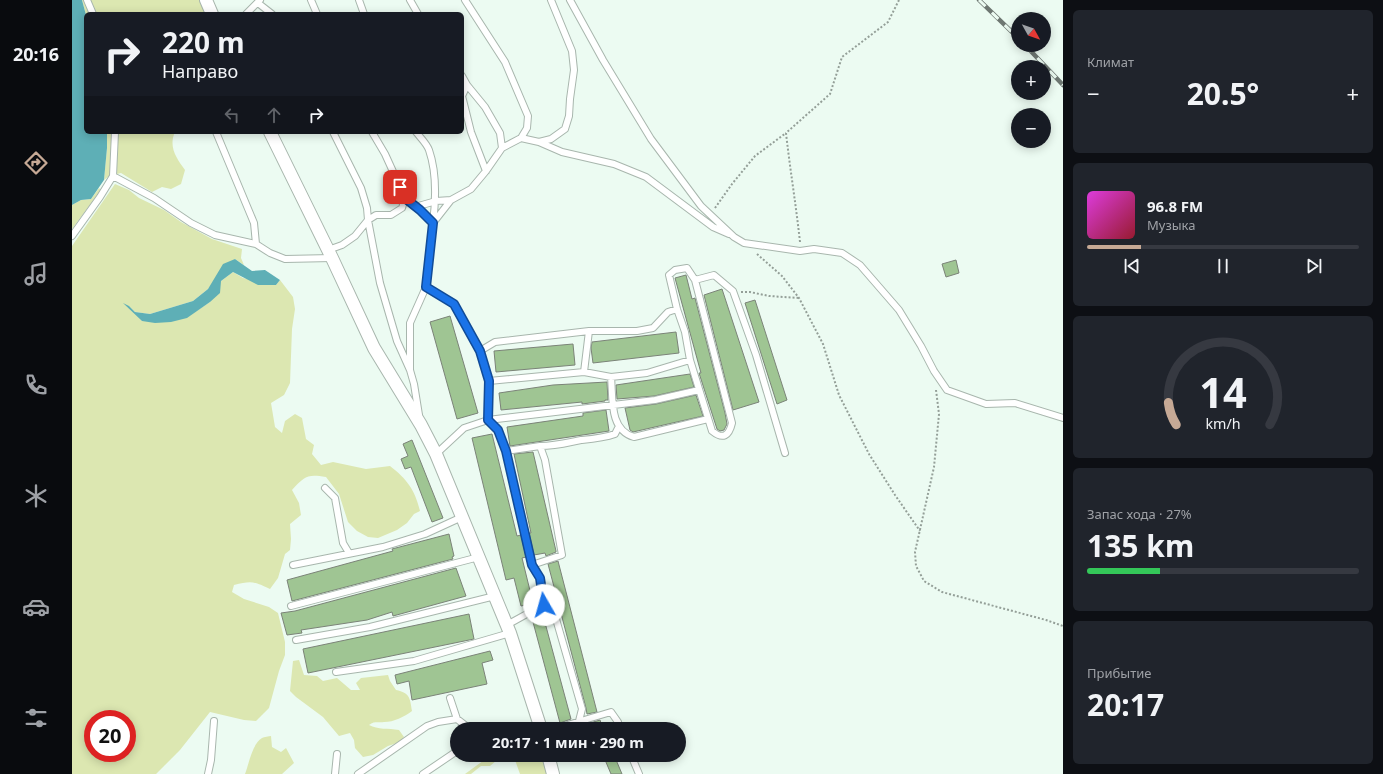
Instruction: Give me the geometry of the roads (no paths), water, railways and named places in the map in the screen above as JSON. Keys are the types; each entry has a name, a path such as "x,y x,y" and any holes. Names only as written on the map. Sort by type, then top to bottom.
{"street":[{"path":"206,0 211,12"},
{"path":"271,134 374,348 421,425 436,454 509,629 538,722"},
{"path":"550,762 553,774"}],"lane":[{"path":"87,0 92,12"},
{"path":"311,0 316,12"},
{"path":"358,0 363,12"},
{"path":"410,0 417,12"},
{"path":"433,223 451,200 471,189 502,148 521,138 527,128 528,116 505,62 465,0"},
{"path":"538,142 551,139 565,129 569,116 573,76 572,51 551,0"},
{"path":"570,0 603,60 651,139 697,200 710,215 734,237"},
{"path":"248,12 259,2 270,12"},
{"path":"464,80 485,107 500,132 502,148"},
{"path":"464,92 467,85"},
{"path":"464,104 471,132 486,171"},
{"path":"72,236 113,176 115,134"},
{"path":"217,134 254,224 256,244"},
{"path":"334,134 361,188 367,208 380,283 397,341 410,370 421,425"},
{"path":"373,134 385,154 405,198 433,223"},
{"path":"410,370 410,323 426,287 436,201 434,174 429,149 418,134"},
{"path":"521,138 538,142 562,152 614,164 646,177 713,227 744,242 800,251 814,249 842,253 860,265 899,310 934,371 947,390 986,404 1016,403 1063,418"},
{"path":"113,176 154,198 191,223 215,235 256,244 270,253 285,259 330,254 355,236 368,220 376,215 391,215 402,208 405,198"},
{"path":"415,206 436,201 451,200"},
{"path":"687,268 695,280 732,423 730,432 724,436 718,436 712,431 690,360 686,332 677,310 669,275 675,270 687,268"},
{"path":"695,280 714,275 732,291 756,355 784,453"},
{"path":"426,287 454,304 480,351 489,381 488,420 498,430 506,451 532,565 540,578 544,605 556,619 582,709 579,721"},
{"path":"480,351 495,342 588,331 636,331 653,328 668,312 677,310"},
{"path":"584,372 588,331"},
{"path":"489,381 584,372 611,377 647,373 690,360"},
{"path":"611,377 614,412 618,426 627,435 634,437 708,419"},
{"path":"436,454 464,428 488,420 655,400 699,390"},
{"path":"506,451 540,446 557,446 608,437 615,434 618,426"},
{"path":"532,565 562,555 545,460 540,446"},
{"path":"325,488 335,498 344,543 349,553"},
{"path":"293,565 383,547 425,534 462,517"},
{"path":"291,606 479,557"},
{"path":"296,640 370,627 495,596"},
{"path":"336,672 414,661 509,629 544,605"},
{"path":"450,698 457,719 461,722"},
{"path":"576,722 611,712 618,722"},
{"path":"358,774 427,726 438,722 457,719"},
{"path":"208,774 211,760 214,721"},
{"path":"335,774 337,754"},
{"path":"423,774 450,756"},
{"path":"634,762 639,774"}],"water":[{"path":"72,0 82,0 85,12 84,134 107,134 107,148 104,180 91,199 81,200 72,205"},
{"path":"235,259 252,271 265,270 280,280 276,285 258,285 233,272 221,281 220,293 210,302 187,318 171,322 155,323 142,321 123,303 135,312 150,314 193,301 208,289 223,264"}],"railway":[{"path":"979,0 1011,31"},
{"path":"1032,52 1063,85"}]}
